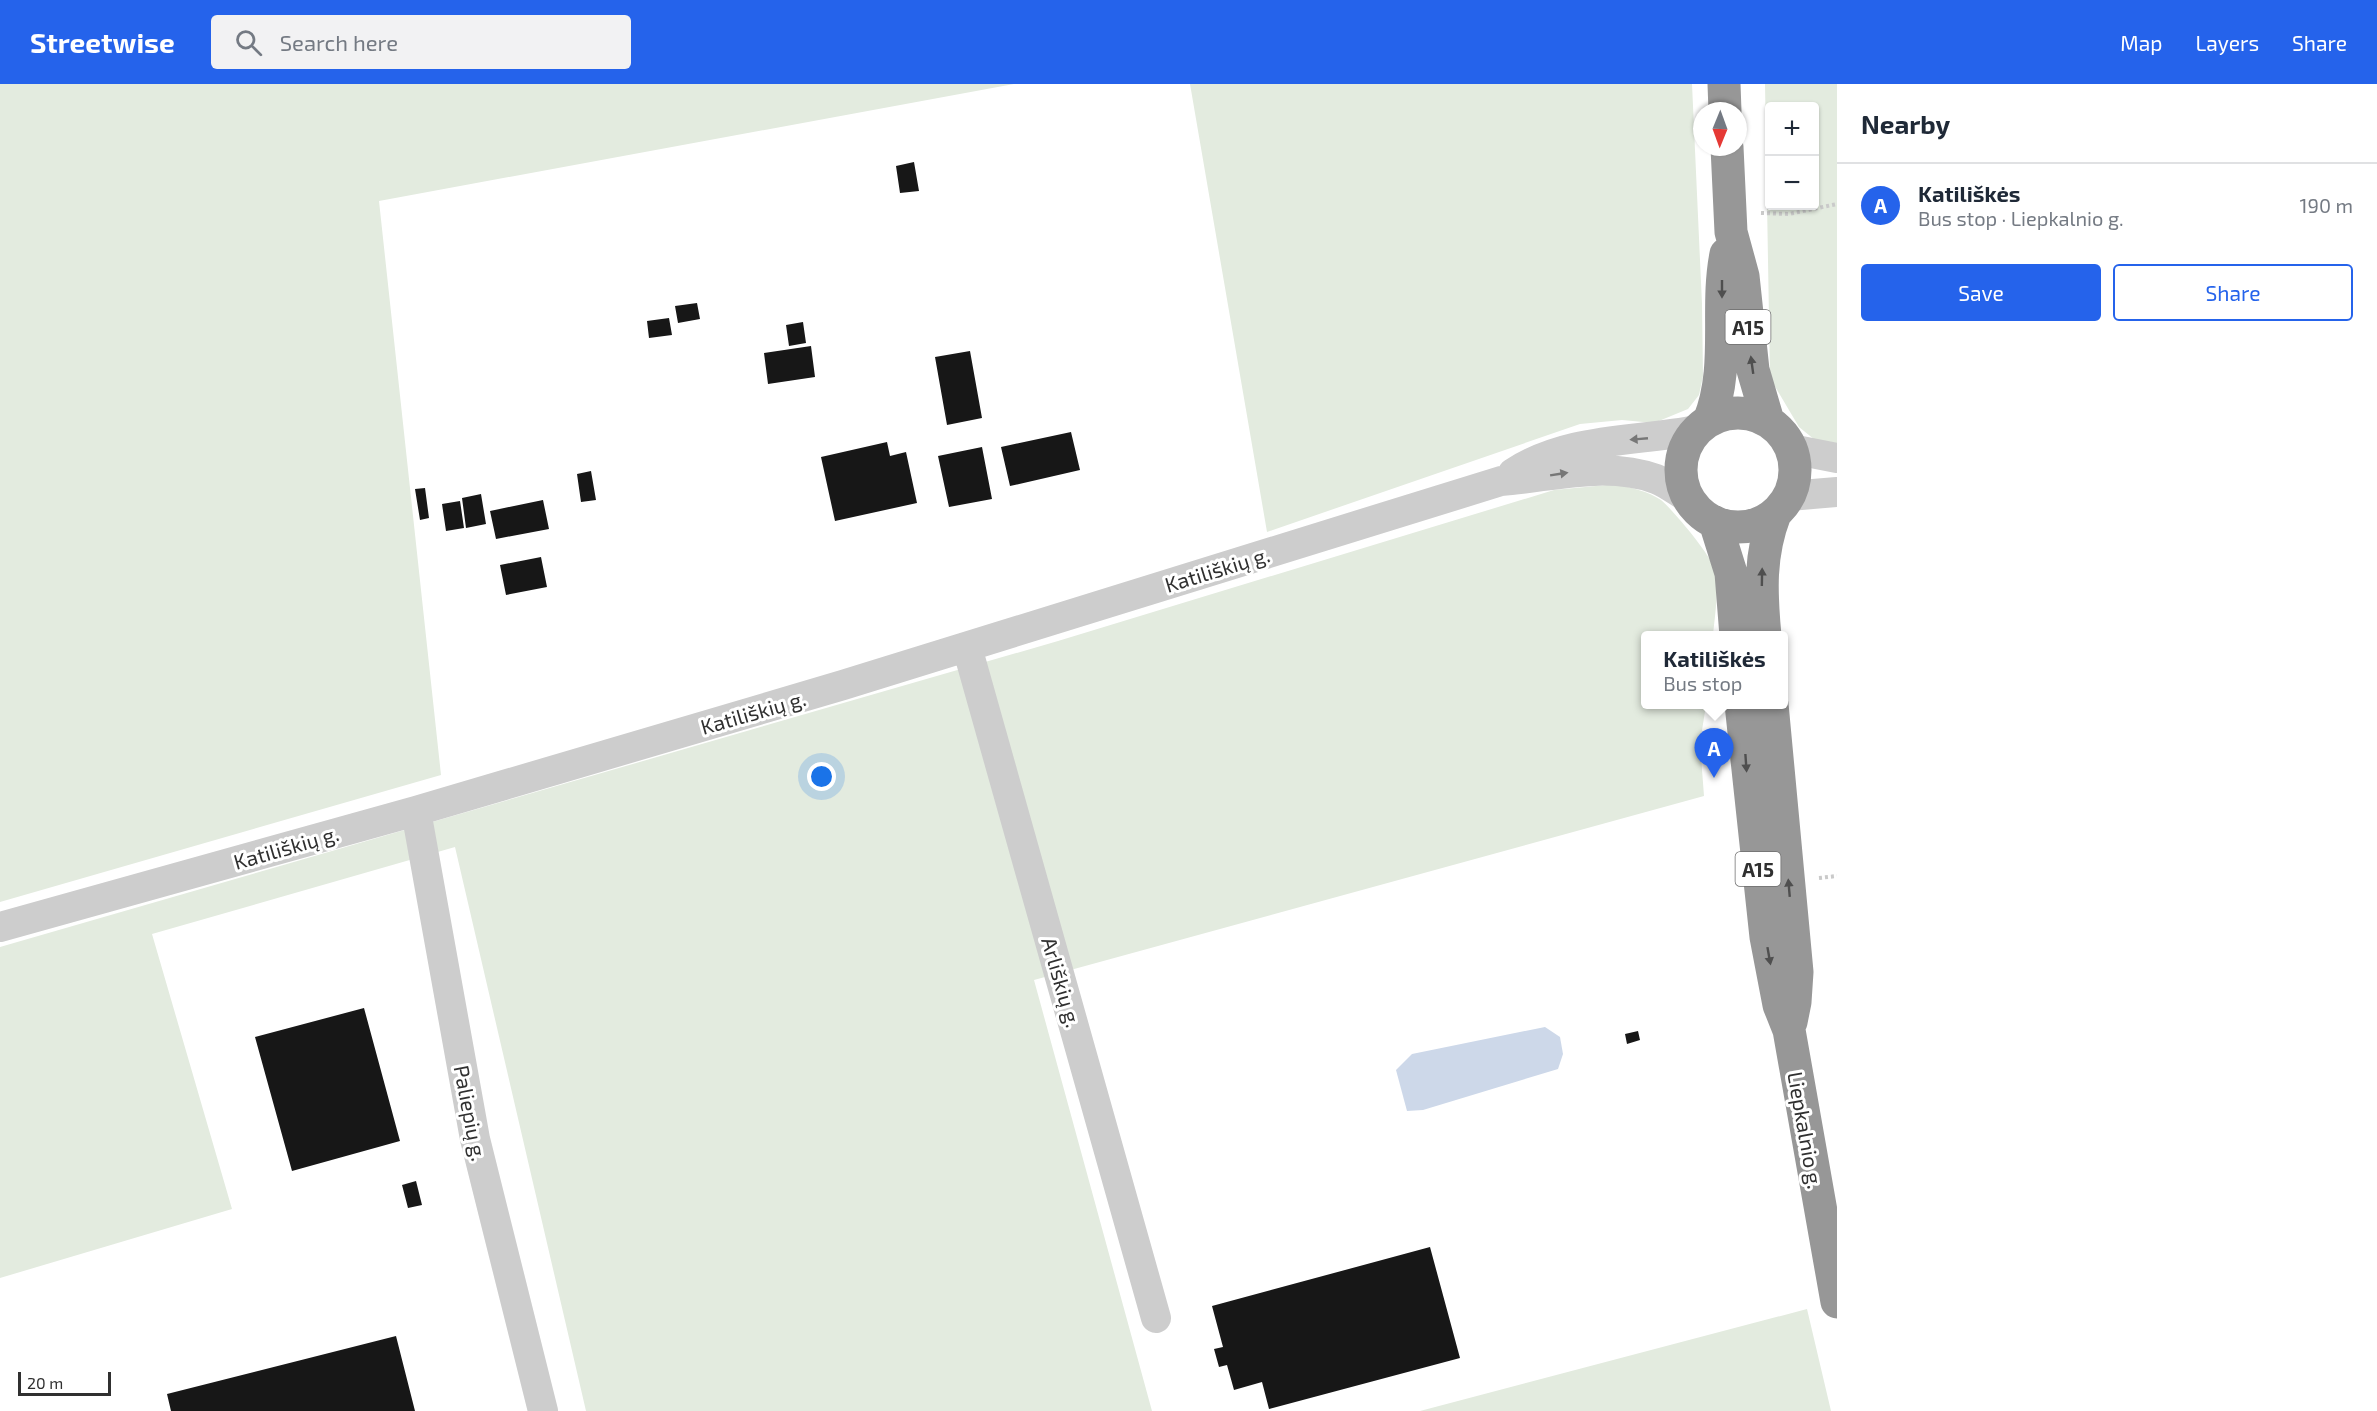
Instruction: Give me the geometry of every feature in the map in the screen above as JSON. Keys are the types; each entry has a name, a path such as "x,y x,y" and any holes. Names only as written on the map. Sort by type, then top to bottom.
{"highway":[{"path":"1724,84 1725,102"},
{"name":"A15","path":"1688,498 1681,470 1688,442 1703,425 1717,401 1722,372 1722,277 1730,222 1727,156"},
{"name":"A15","path":"1730,222 1743,276 1753,370 1768,421 1786,438 1791,449"},
{"path":"1703,425 1723,415 1739,413 1768,421"},
{"path":"1765,631 1762,563 1767,535 1794,481 1795,465 1791,449"},
{"path":"1688,498 1699,512 1715,522 1730,527 1746,527 1761,522 1782,505"},
{"path":"1715,522 1731,573 1736,631"},
{"name":"Liepkalnio g.","path":"1741,709 1766,937 1779,1005 1789,1030 1837,1302"},
{"name":"Liepkalnio g.","path":"1772,709 1797,972 1795,1002 1789,1030"}],"street":[{"name":"Katiliškių g.","path":"1501,481 1530,462 1559,450 1597,442 1666,436 1703,425"},
{"path":"1791,449 1837,458"},
{"name":"Katiliškių g.","path":"0,927 416,811 967,647 1501,481 1600,469 1629,471 1658,480 1688,498"},
{"path":"1782,505 1837,492"},
{"name":"Arliškių g.","path":"967,647 1156,1318"},
{"name":"Paliepių g.","path":"416,811 475,1139 543,1411"}],"path":[{"path":"1730,222 1789,214 1837,204"}],"shaded area":[{"path":"0,84 1014,84 379,201 441,775 0,902"},
{"path":"1190,84 1692,84 1703,376 1699,395 1688,409 1654,423 1622,420 1580,424 1267,532"},
{"path":"1765,84 1837,84 1837,445 1815,440 1799,427 1770,378 1767,210 1819,210 1819,102 1765,102"},
{"path":"1617,484 1656,497 1690,532 1713,566 1717,592 1713,631 1641,631 1641,709 1705,709 1700,743 1704,796 1034,980 1152,1411 586,1411 455,847 152,934 232,1209 0,1278 0,947 1058,641 1554,490"},
{"path":"1807,1309 1831,1411 1420,1411"}],"water":[{"path":"1545,1027 1560,1037 1563,1054 1558,1069 1423,1110 1407,1111 1396,1070 1412,1054"}],"building":[{"path":"914,162 919,191 900,193 896,166"},
{"path":"697,303 700,319 678,323 675,306"},
{"path":"669,318 672,335 649,338 647,321"},
{"path":"803,322 806,343 789,346 786,325"},
{"path":"811,346 815,377 768,384 764,353"},
{"path":"970,351 982,418 947,425 935,357"},
{"path":"1071,432 1080,470 1010,486 1001,447"},
{"path":"887,442 890,456 906,452 917,503 835,521 821,457"},
{"path":"982,447 992,499 949,507 938,456"},
{"path":"591,471 596,500 581,502 577,474"},
{"path":"425,488 429,518 420,520 415,489"},
{"path":"481,494 486,524 466,528 462,498"},
{"path":"543,500 549,529 496,539 490,511"},
{"path":"460,501 464,528 446,531 442,504"},
{"path":"541,557 547,587 506,595 500,565"},
{"path":"364,1008 400,1141 292,1171 255,1037"},
{"path":"1638,1031 1640,1040 1627,1044 1625,1034"},
{"path":"416,1181 422,1205 408,1208 402,1185"},
{"path":"1430,1247 1460,1358 1269,1409 1262,1382 1234,1390 1227,1365 1219,1367 1214,1349 1223,1347 1212,1306"},
{"path":"396,1336 415,1411 171,1411 167,1394"}],"place":[{"name":"Katiliškės","path":"1714,778"}]}
